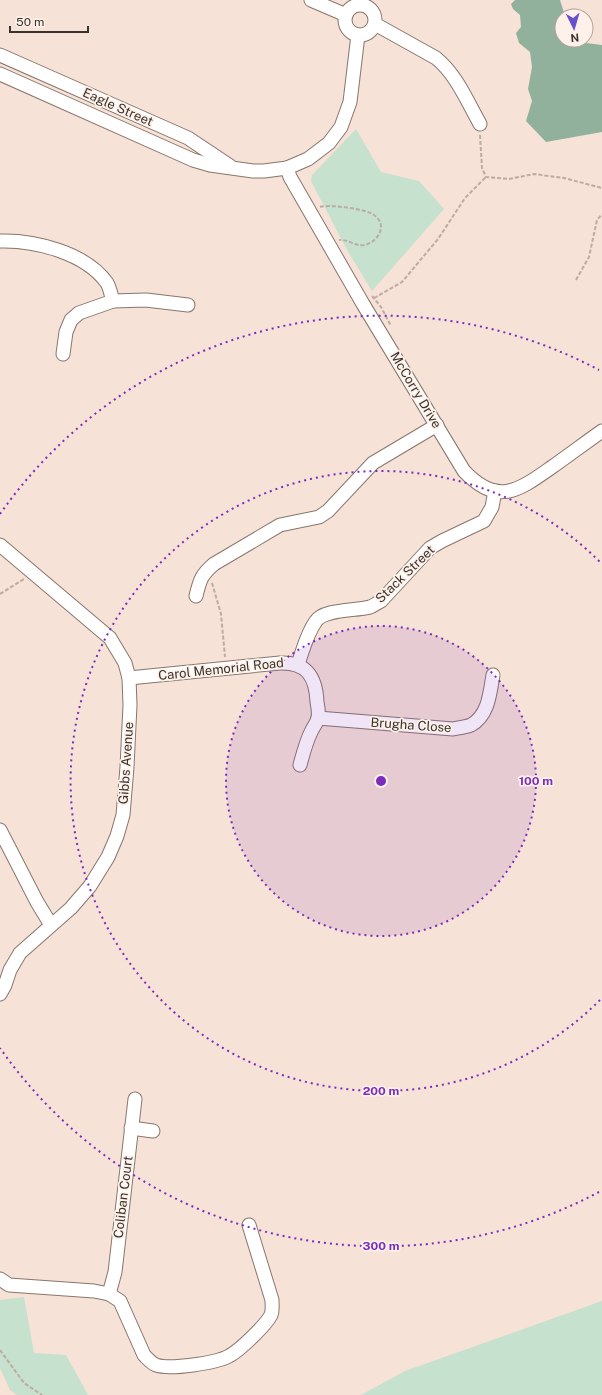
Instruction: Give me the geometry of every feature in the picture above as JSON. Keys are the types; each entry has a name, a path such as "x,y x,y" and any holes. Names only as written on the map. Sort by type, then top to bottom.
{"street":[{"path":"311,0 346,15"},
{"path":"363,2 372,9 375,24 370,32 358,35 351,32 348,28 346,23 346,15 350,9 363,2"},
{"path":"375,24 436,58 442,63 450,71 480,124"},
{"name":"Eagle Street","path":"0,74 193,160 210,165 253,171 287,168 308,159 328,143 341,127 350,102 358,35"},
{"name":"Eagle Street","path":"0,55 188,138 232,167"},
{"name":"McCorry Drive","path":"287,168 290,177 369,299 437,425 464,471 473,481 482,487 495,491 518,489 602,431"},
{"path":"0,241 14,241 61,251 94,268 108,284 113,301"},
{"path":"63,354 66,332 71,320 79,313 113,301 146,300 188,305"},
{"path":"196,596 200,580 214,564 280,525 319,517 328,511 373,463 437,425"},
{"name":"Stack Street","path":"298,664 310,631 317,619 327,613 371,607 381,601 430,548 442,540 484,521 492,507 495,491"},
{"name":"Gibbs Avenue","path":"0,545 110,638 125,663 128,678 130,705 123,814 117,836 108,857 90,886 71,908 20,953 10,970 0,994"},
{"name":"Carol Memorial Road","path":"128,678 280,663 298,664 307,671 315,682 318,718"},
{"name":"Brugha Close","path":"318,718 453,729 471,725 482,715 488,703 493,675"},
{"path":"300,765 310,732 318,718"},
{"path":"0,830 37,902 51,925"},
{"name":"Coliban Court","path":"109,1294 115,1272 135,1099"},
{"path":"131,1128 153,1131"},
{"path":"3,1284 94,1291 109,1294 120,1301 144,1355 156,1364 174,1367 228,1357 236,1352 260,1328 270,1316 272,1307 272,1300 249,1225"}],"path":[{"path":"480,124 482,168 486,177"},
{"path":"391,326 381,307 369,299 402,282 438,238 465,198 486,177 509,179 534,174 564,178 602,188"},
{"path":"318,208 329,205 366,211 372,213 378,219 381,230 379,236 375,240 361,245 345,240 337,240 341,247"},
{"path":"576,280 589,257 597,220 602,214"},
{"path":"0,594 34,573"},
{"path":"204,574 212,582 221,614 226,668"},
{"path":"0,1350 24,1383 42,1395"}],"green space":[{"path":"515,0 560,0 562,8 554,8 554,48 594,48 594,44 602,45 602,132 546,142 526,121 532,101 528,89 532,67 530,52 519,43 516,33 521,27 520,15 513,9 511,4"},
{"path":"356,129 381,172 419,181 444,209 372,291 347,250 311,181 312,175"},
{"path":"24,1297 34,1353 66,1355 88,1395 17,1395 10,1390 0,1368 0,1300"},
{"path":"602,1301 602,1395 361,1395 405,1371"}]}
